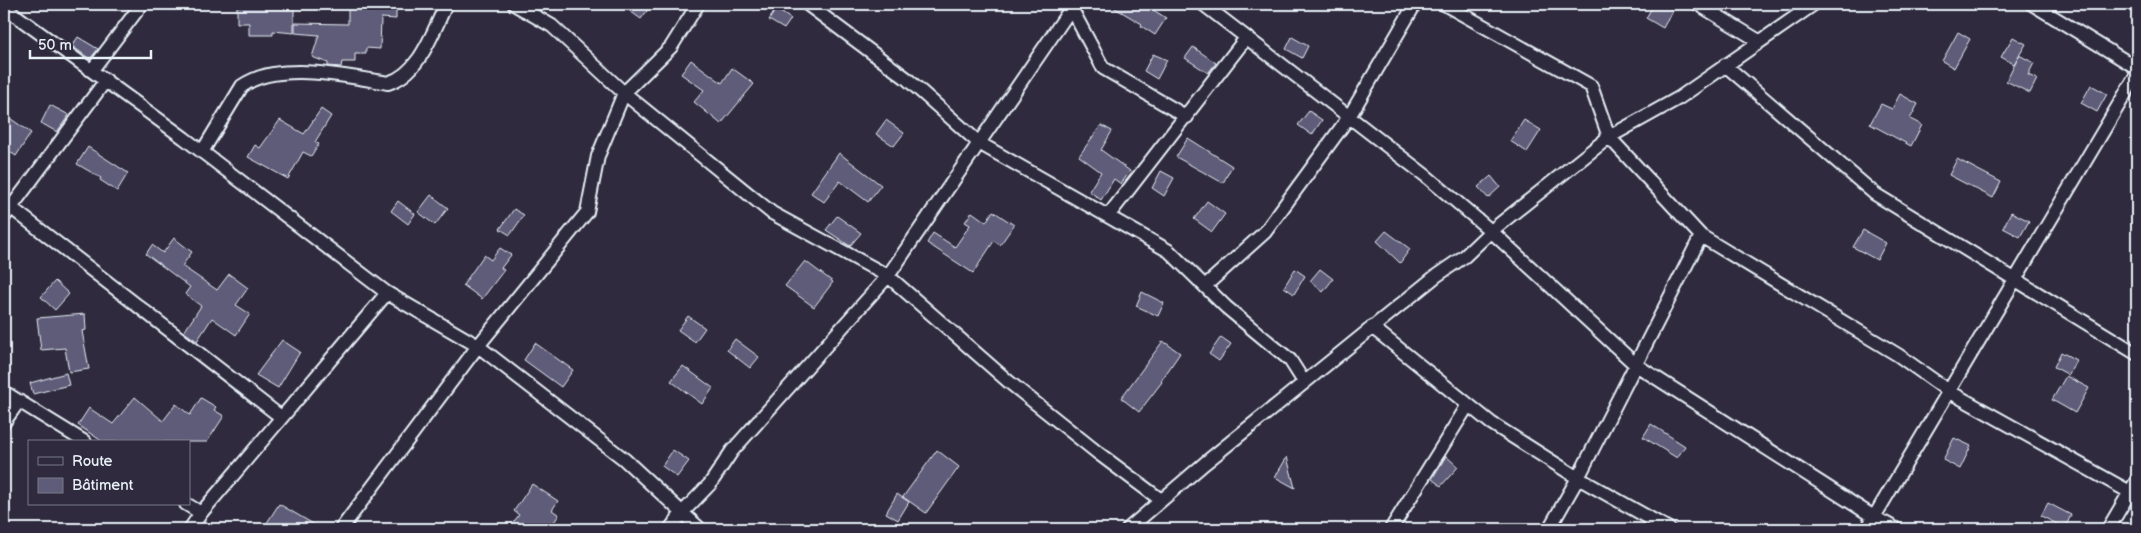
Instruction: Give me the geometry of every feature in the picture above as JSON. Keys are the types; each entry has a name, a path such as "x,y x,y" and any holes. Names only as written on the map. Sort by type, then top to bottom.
{"street":[{"path":"92,70 142,4"},
{"path":"202,152 242,86 252,79 275,74 319,72 388,83 399,80 410,71 422,53 445,4"},
{"path":"341,529 478,346 587,212 598,156 624,93 671,46 698,4"},
{"path":"807,4 906,78 979,143 1169,251 1226,307 1290,360 1304,382"},
{"path":"1203,4 1426,176 1491,231 1636,365 1874,517 1896,529"},
{"path":"1205,286 1265,232 1349,117 1414,4"},
{"path":"1444,4 1591,86 1609,137 1701,236 1898,354 1950,392 2134,494"},
{"path":"1698,4 1759,41"},
{"path":"1128,529 1304,382 1436,276 1465,256 1491,231 1609,137 1679,98 1814,4"},
{"path":"2032,4 2137,68"},
{"path":"518,5 552,26 624,93 772,213 888,276 1009,382 1098,453 1161,500"},
{"path":"670,529 682,513 710,484 732,451 888,276 1072,5 1103,68 1187,116"},
{"path":"4,7 106,80 387,293 478,346 624,460 700,529"},
{"path":"1108,216 1246,38"},
{"path":"1725,65 1875,194 2137,354"},
{"path":"1866,529 1950,392 2137,74"},
{"path":"106,80 6,208 281,417"},
{"path":"1549,529 1578,478 1701,236"},
{"path":"190,529 201,513 281,417 387,293"},
{"path":"1372,327 1491,423 1578,478 1669,529"},
{"path":"4,392 82,440"},
{"path":"4,422 19,401"},
{"path":"1391,529 1468,405"},
{"path":"2108,529 2134,494 2137,480"},
{"path":"189,506 201,513"}],"building":[{"path":"275,4 294,4 294,33 273,31 273,35 249,35 249,23 237,23 237,6 275,6"},
{"path":"348,4 396,4 396,19 381,18 380,49 366,48 366,54 355,54 355,62 342,62 341,67 328,66 328,63 312,57 319,35 295,33 295,23 348,24"},
{"path":"620,4 652,4 641,19"},
{"path":"1108,4 1144,4 1166,18 1155,35 1141,26 1142,24"},
{"path":"1654,4 1663,4 1673,9 1663,28 1646,18"},
{"path":"776,9 791,19 784,29 769,20"},
{"path":"1958,32 1970,39 1954,68 1942,61"},
{"path":"78,37 98,49 90,59 72,46"},
{"path":"1292,37 1308,46 1302,58 1286,49"},
{"path":"2013,37 2026,44 2014,64 2001,57"},
{"path":"1193,47 1216,63 1208,73 1185,58"},
{"path":"1153,54 1167,60 1157,79 1144,71"},
{"path":"2019,55 2034,63 2028,75 2037,79 2030,93 2006,81"},
{"path":"691,60 722,83 732,68 754,84 721,124 694,102 704,90 681,74"},
{"path":"2091,85 2107,94 2097,112 2081,103"},
{"path":"1900,94 1918,104 1910,119 1922,125 1911,146 1870,124 1881,104 1892,109"},
{"path":"50,105 69,115 57,132 41,123"},
{"path":"321,109 331,116 315,142 319,144 311,156 303,152 288,179 248,157 255,145 260,148 280,120 304,134"},
{"path":"1309,111 1322,120 1312,135 1298,125"},
{"path":"4,114 31,133 16,156 4,148"},
{"path":"886,120 904,133 894,146 876,134"},
{"path":"1524,120 1541,130 1527,152 1510,141"},
{"path":"1101,125 1112,131 1101,150 1130,171 1121,184 1114,179 1101,200 1089,191 1101,172 1079,156"},
{"path":"1188,138 1232,166 1223,183 1176,157"},
{"path":"88,147 128,173 117,191 100,180 101,178 77,164"},
{"path":"839,153 881,185 868,202 840,181 824,202 811,193"},
{"path":"1957,159 2001,182 1993,198 1949,175"},
{"path":"1161,171 1174,178 1164,196 1152,188"},
{"path":"1491,176 1500,187 1488,198 1478,187"},
{"path":"431,195 448,208 435,225 418,212"},
{"path":"398,201 415,214 408,224 391,211"},
{"path":"1207,201 1225,214 1212,232 1194,219"},
{"path":"514,209 524,215 510,235 500,229"},
{"path":"993,211 1014,225 1000,245 994,241 973,273 927,243 933,233 955,247 970,225 965,222 972,212 986,222"},
{"path":"2011,212 2029,221 2020,237 2003,228"},
{"path":"837,216 861,233 850,246 826,230"},
{"path":"1863,230 1886,243 1877,260 1853,247"},
{"path":"1386,231 1410,249 1400,263 1377,241"},
{"path":"174,238 192,252 182,266 217,290 229,274 248,288 236,305 250,314 236,335 212,318 197,341 184,332 201,306 185,294 190,287 146,254 152,245 163,253"},
{"path":"500,248 511,255 501,268 504,270 482,299 463,285 484,255 491,260"},
{"path":"805,261 833,282 814,307 785,286"},
{"path":"1295,269 1305,276 1294,294 1284,287"},
{"path":"1320,269 1333,279 1323,292 1310,281"},
{"path":"55,281 69,294 55,310 41,297"},
{"path":"1142,292 1164,303 1158,316 1136,306"},
{"path":"85,314 86,330 82,331 89,369 69,372 65,348 41,350 37,318"},
{"path":"688,316 705,328 695,342 678,330"},
{"path":"1221,337 1231,344 1219,361 1209,354"},
{"path":"735,339 759,357 750,368 727,350"},
{"path":"282,340 300,352 278,388 256,375"},
{"path":"1163,341 1180,353 1162,382 1139,412 1121,398"},
{"path":"535,343 573,370 561,387 524,360"},
{"path":"2061,352 2076,360 2069,375 2054,367"},
{"path":"683,366 713,388 702,404 671,381"},
{"path":"66,373 69,385 33,394 30,383"},
{"path":"2066,376 2089,388 2075,413 2052,400"},
{"path":"135,397 163,421 176,404 190,415 201,398 216,407 214,410 224,416 207,442 190,442 190,440 100,440 78,425 89,408 113,424"},
{"path":"1651,424 1685,446 1677,458 1643,437"},
{"path":"1954,438 1971,446 1960,469 1943,460"},
{"path":"673,450 689,461 677,477 662,466"},
{"path":"937,450 959,467 926,513 903,497"},
{"path":"1446,456 1458,467 1441,486 1432,479"},
{"path":"1287,457 1295,488 1275,477"},
{"path":"532,484 558,501 552,510 559,515 549,529 508,529 519,515 514,511"},
{"path":"897,494 909,502 898,520 886,513"},
{"path":"2048,503 2071,515 2065,528 2041,516"},
{"path":"279,504 322,529 263,529"}]}
